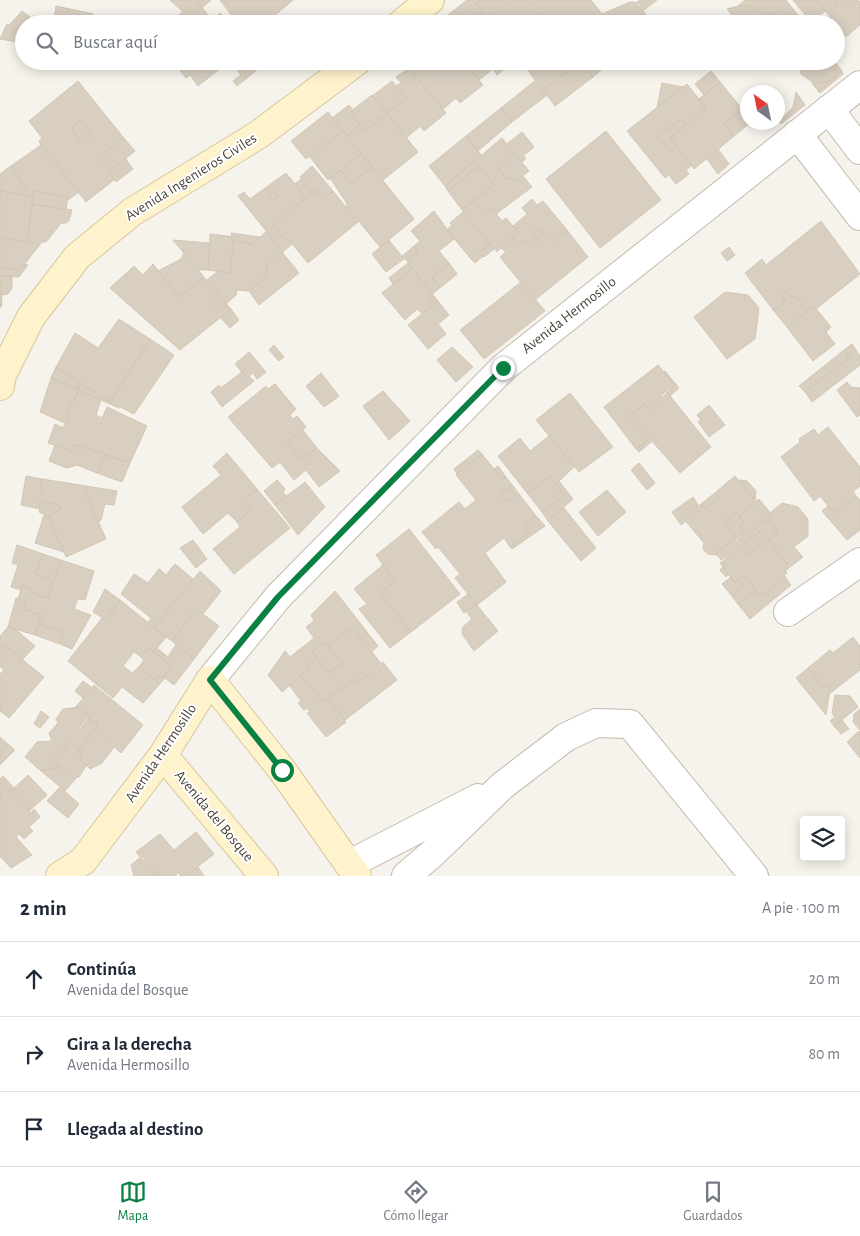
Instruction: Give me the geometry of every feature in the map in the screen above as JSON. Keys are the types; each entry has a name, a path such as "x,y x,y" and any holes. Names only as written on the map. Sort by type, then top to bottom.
{"street":[{"path":"412,15 430,0"},
{"name":"Avenida Ingenieros Civiles","path":"0,386 2,375 31,316 76,258 132,212 258,135 345,70"},
{"name":"Avenida Hermosillo","path":"60,876 83,861 163,755 210,680 278,597 503,368 860,85"},
{"path":"829,109 860,150"},
{"path":"797,134 860,216"},
{"path":"788,612 860,562"},
{"path":"210,680 282,770 353,870 502,786"},
{"path":"406,876 433,853 502,786 566,737 596,723 630,724 754,876"},
{"name":"Avenida del Bosque","path":"163,755 264,876"}],"building":[{"path":"170,0 196,0 208,15 179,15 183,12"},
{"path":"196,0 211,0 202,8"},
{"path":"220,0 293,0 275,15 231,15"},
{"path":"467,0 474,0 482,11 476,15 448,15"},
{"path":"477,0 508,0 492,15 486,15 475,2"},
{"path":"508,0 532,0 544,15 491,15"},
{"path":"532,0 591,0 603,15 544,15"},
{"path":"640,0 657,0 643,11 636,3"},
{"path":"745,0 786,0 793,9 785,15 773,15 772,13 769,15 750,6 738,6"},
{"path":"793,0 816,0 825,11 820,15 805,15"},
{"path":"816,0 833,0 837,5 827,13"},
{"path":"833,0 858,0 860,2 860,25 846,37 845,15 829,15 827,13 837,5"},
{"path":"630,2 639,3 645,15 603,15"},
{"path":"56,6 93,14 93,15 54,15"},
{"path":"738,6 750,6 769,15 732,15 727,9"},
{"path":"793,9 798,15 785,15"},
{"path":"22,11 27,15 18,15"},
{"path":"15,19 15,42 0,39 7,24 9,25"},
{"path":"218,70 198,86 190,75 186,78 180,71"},
{"path":"237,70 257,70 237,86 233,81 241,75"},
{"path":"406,70 411,70 446,113 424,131 420,126 406,138 387,113 406,98 396,86 401,83 396,77"},
{"path":"410,70 471,70 483,85 460,103 456,98 443,109"},
{"path":"471,70 492,70 479,80"},
{"path":"494,70 503,70 497,75"},
{"path":"528,70 534,70 536,73 532,76"},
{"path":"540,70 569,70 543,90 532,76"},
{"path":"569,70 588,70 593,77 555,106 543,90"},
{"path":"588,70 601,70 593,77"},
{"path":"801,70 842,71 828,82 815,84 801,74"},
{"path":"711,71 720,82 704,95 695,84"},
{"path":"842,71 843,74 820,93 812,83 828,82"},
{"path":"536,80 547,95 512,122 501,108"},
{"path":"78,81 123,137 98,159 115,179 86,202 41,145 39,141 42,138 29,121","holes":["80,120 92,135 82,143 71,128"]},
{"path":"392,81 406,98 387,113 372,96"},
{"path":"720,82 740,107 740,111 724,124 734,136 694,169 670,138 706,108 699,99"},
{"path":"662,83 683,87 657,107"},
{"path":"687,84 706,108 686,125 681,119 658,137 671,151 676,147 691,166 686,170 689,174 676,184 669,175 665,178 627,131"},
{"path":"796,92 805,105 785,121 785,116 793,107"},
{"path":"372,95 387,114 365,131 350,112"},
{"path":"349,105 353,110 350,112 360,124 347,136 332,118"},
{"path":"501,108 512,122 478,151 466,136"},
{"path":"740,111 741,130 734,136 724,124"},
{"path":"328,112 343,131 306,159 291,141"},
{"path":"387,114 418,152 383,180 347,136 360,124 365,131"},
{"path":"681,119 686,125 670,138 676,147 671,151 658,137"},
{"path":"80,120 92,135 82,143 71,128"},
{"path":"343,131 361,154 328,180 310,157"},
{"path":"606,131 661,200 600,248 546,179"},
{"path":"522,132 534,147 523,156 526,158 522,162 507,144"},
{"path":"466,136 481,155 445,186 429,166"},
{"path":"123,137 135,151 109,172 98,159"},
{"path":"502,138 514,153 498,167 505,178 517,180 522,175 532,187 496,214 491,208 485,214 474,200 494,185 479,166 448,191 445,186"},
{"path":"41,145 79,192 68,200 68,197 34,191 33,199 11,166"},
{"path":"718,149 729,164 718,174 707,159"},
{"path":"514,153 529,171 517,180 505,178 498,167"},
{"path":"361,154 372,167 351,183 341,170"},
{"path":"125,158 133,169 116,182 109,172"},
{"path":"11,166 30,196 0,191 0,174"},
{"path":"312,166 333,191 323,199 315,190 313,193 300,177"},
{"path":"479,166 494,185 462,210 448,191"},
{"path":"372,167 414,219 380,247 346,206 348,205 330,178 341,170 351,183"},
{"path":"286,173 306,198 273,225 286,241 288,239 292,244 283,252 238,196 244,192 250,199","holes":["274,191 278,196 273,199 269,194"]},
{"path":"301,179 313,193 306,198 295,184"},
{"path":"315,190 323,199 333,191 358,222 308,263 288,239 286,241 273,225"},
{"path":"0,191 30,196 33,199 27,242 0,238"},
{"path":"34,191 68,197 66,209 32,204"},
{"path":"274,191 278,196 273,199 269,194"},
{"path":"532,199 537,205 543,201 567,230 552,242 539,228 532,234 538,241 531,247 525,240 519,246 512,237 518,232 513,226 527,214 522,208"},
{"path":"474,200 485,214 491,208 502,221 506,218 518,232 497,252 462,210"},
{"path":"32,204 72,210 69,221 61,223 46,242 42,242 20,270 0,267 0,238 27,242"},
{"path":"434,211 454,239 439,251 449,263 432,277 440,288 432,294 407,261 418,252 414,246 420,241 411,231"},
{"path":"463,212 490,244 471,259 447,230 452,225 450,223"},
{"path":"821,221 860,274 816,309 814,306 807,311 795,295 792,298 786,291 781,295 786,301 774,311 745,273 762,259 766,265"},
{"path":"539,228 552,242 567,230 588,257 535,300 500,257 506,252 501,248 512,237 519,246 525,240 531,247 538,241 532,234"},
{"path":"266,232 282,252 267,263 267,276 248,291 237,290 236,295 226,304 207,280 218,271 230,273 233,241 252,244"},
{"path":"231,233 260,237 252,244 233,241"},
{"path":"210,234 234,237 230,273 208,270"},
{"path":"173,240 209,243 208,270 198,270"},
{"path":"389,240 404,259 386,272 372,254"},
{"path":"490,244 494,249 484,257 479,252"},
{"path":"414,246 418,252 407,261 402,256"},
{"path":"729,247 735,255 727,261 721,253"},
{"path":"282,252 299,273 259,305 249,291 267,276 267,263"},
{"path":"479,252 483,256 475,263 471,259"},
{"path":"184,253 204,277 179,297 158,271 181,259"},
{"path":"408,263 412,269 393,284 389,278"},
{"path":"449,263 457,274 440,288 432,277"},
{"path":"25,264 28,265 19,277 0,276 0,267 20,270"},
{"path":"153,264 179,297 204,277 231,309 180,350 110,288 134,266 143,275","holes":["220,300 226,307 220,311 214,304"]},
{"path":"412,269 438,301 422,314 417,309 405,320 382,293","holes":["431,297 434,301 431,304 427,301"]},
{"path":"0,276 12,276 12,288 8,294 1,295"},
{"path":"521,282 545,311 484,359 460,330"},
{"path":"0,290 2,305 0,308"},
{"path":"786,291 792,298 795,295 807,311 787,327 774,311 786,301 781,295"},
{"path":"725,292 748,295 759,308 755,339 727,359 694,317"},
{"path":"431,297 434,301 431,304 427,301"},
{"path":"220,300 226,307 220,311 214,304"},
{"path":"438,301 449,315 438,324 446,334 428,349 408,325"},
{"path":"814,306 831,327 826,332 835,344 813,361 787,327"},
{"path":"231,309 239,320 230,328 221,318"},
{"path":"119,319 150,339 110,402 56,367 75,333 98,348"},
{"path":"150,339 174,355 134,414 110,402"},
{"path":"852,344 860,356 860,365 812,402 805,392 850,357 844,350"},
{"path":"274,345 284,357 279,361 269,350"},
{"path":"452,347 473,367 456,382 437,360"},
{"path":"844,350 850,357 805,392 799,386"},
{"path":"249,352 266,372 257,379 253,373 247,378 235,364"},
{"path":"658,365 675,385 649,410 644,404 630,416 649,439 636,449 604,407"},
{"path":"56,367 78,382 76,385 80,387 79,390 51,378"},
{"path":"665,371 679,388 670,396 666,391 675,385"},
{"path":"242,372 247,378 249,376 254,381 222,407 211,392 219,385 221,388"},
{"path":"321,373 339,396 324,407 306,386"},
{"path":"51,378 79,390 66,415 69,415 65,423 40,412"},
{"path":"78,382 119,408 79,390 80,387 76,385"},
{"path":"847,382 851,387 860,388 860,415 857,417 837,390"},
{"path":"275,384 296,409 290,415 293,419 297,416 306,427 287,442 302,460 317,448 340,471 319,487 306,470 294,480 280,462 272,468 228,417 266,386 268,389"},
{"path":"79,390 101,400 96,415 102,418 107,407 147,426 130,463 75,444 72,451 48,443 55,424 63,428 69,415 66,415"},
{"path":"383,391 410,421 389,440 363,406"},
{"path":"666,391 711,447 680,473 630,416 644,404 649,410 663,398 661,396"},
{"path":"570,393 613,447 579,472 536,420"},
{"path":"709,405 725,425 709,437 698,422 701,420 697,415"},
{"path":"828,427 860,467 860,486 853,492 856,496 834,513 820,496 814,501 781,457 800,442 799,439 814,429 818,435"},
{"path":"302,429 317,448 302,460 287,442"},
{"path":"549,436 574,467 559,481 573,499 548,521 542,512 564,496 550,476 527,493 498,456 520,438 530,451"},
{"path":"649,439 651,442 639,452 636,449"},
{"path":"75,444 105,455 97,473 77,465 67,468 49,461 55,445 72,451"},
{"path":"478,450 482,454 457,474 454,469"},
{"path":"227,453 257,489 243,501 251,510 237,522 228,513 203,534 182,507 221,475 213,466"},
{"path":"482,454 502,479 506,477 536,516 524,526 529,533 513,545 510,547 504,538 485,553 506,582 477,605 455,578 460,574 438,547 436,549 422,532 459,502 465,509 476,500 456,475","holes":["510,487 516,495 507,502 501,494"]},
{"path":"105,455 130,463 122,482 97,473"},
{"path":"639,463 655,483 647,490 631,470"},
{"path":"498,466 506,477 502,479 494,469"},
{"path":"26,476 42,479 40,509 21,505"},
{"path":"550,476 564,496 542,512 527,493"},
{"path":"735,476 757,502 739,516 736,512 725,521 737,537 716,553 717,555 708,554 703,549 704,543 683,518 701,504 705,509 719,498 716,492"},
{"path":"42,479 86,486 86,494 106,539 66,557 48,516 61,509 59,505 39,501"},
{"path":"277,480 285,489 283,492 287,497 275,505 264,491"},
{"path":"739,480 747,481 756,491 755,500"},
{"path":"305,482 325,507 298,535 275,505"},
{"path":"86,486 117,491 114,505 105,504 101,520 98,522 86,494"},
{"path":"510,487 516,495 507,502 501,494"},
{"path":"257,489 290,528 234,574 213,549 240,527 237,522 251,510 243,501"},
{"path":"607,490 626,512 598,536 579,512"},
{"path":"716,492 719,498 705,509 701,504"},
{"path":"856,496 860,500 860,530 847,540 822,511 828,506 834,513"},
{"path":"693,497 698,505 683,518 686,521 681,525 672,512"},
{"path":"759,499 772,515 746,535 740,526 744,523 739,516"},
{"path":"41,502 59,505 61,509 48,516 39,512"},
{"path":"782,503 798,507 808,519 808,536 794,547 803,557 785,571 783,568 787,564 769,540 778,533 767,519 772,515 770,513"},
{"path":"564,508 596,548 581,561 548,521"},
{"path":"736,512 744,523 740,526 746,535 756,528 767,542 749,555 725,521","holes":["755,534 762,542 751,550 745,543"]},
{"path":"44,515 48,516 64,552 35,543"},
{"path":"536,516 545,526 512,549 510,547 529,533 524,526"},
{"path":"767,519 778,533 767,541 756,528"},
{"path":"409,529 460,594 411,632 380,593 395,582 376,555"},
{"path":"755,534 762,542 751,550 745,543"},
{"path":"735,538 742,547 721,560 716,553"},
{"path":"193,540 207,559 196,568 180,548"},
{"path":"769,540 787,564 783,568 787,573 765,595 763,592 759,595 745,575 735,583 720,563 742,547 749,555"},
{"path":"17,545 43,554 35,574 54,580 47,598 29,592 31,589 22,586 21,590 11,587 18,565 12,563"},
{"path":"43,554 61,560 54,580 35,574"},
{"path":"61,560 94,571 85,600 78,599 74,609 91,615 72,649 60,644 63,632 39,624 41,615 23,609 26,601 18,599 22,586 31,589 29,592 47,598"},
{"path":"175,564 193,579 154,628 148,622 151,618 121,594 134,574 148,583 159,569 166,575"},
{"path":"383,565 395,582 380,593 411,632 390,648 359,609 367,604 354,589"},
{"path":"723,567 729,574 726,577 720,570"},
{"path":"200,571 221,591 203,614 196,609 172,641 154,628"},
{"path":"745,575 756,591 738,604 732,596 744,586 738,580"},
{"path":"731,577 735,583 738,580 744,586 732,596 722,584"},
{"path":"785,577 791,585 750,619 738,604 756,591 759,595 763,592 765,595"},
{"path":"105,589 120,600 106,620 93,612"},
{"path":"335,591 378,646 371,652 353,627 328,645 325,642 312,652 316,658 307,666 309,668 282,692 268,675 285,651 290,657 314,638 306,627 314,621 311,615"},
{"path":"468,594 476,604 464,613 457,602"},
{"path":"16,598 26,601 23,609 41,615 35,635 8,627"},
{"path":"120,600 166,637 157,648 168,657 176,644 194,659 174,685 165,678 143,703 122,687 113,698 68,661 102,618 106,620","holes":["149,648 172,666 163,677 159,675 155,680 139,667 132,673 123,666 134,652 141,657"]},
{"path":"476,604 498,631 474,651 462,634 463,627 472,619 466,611"},
{"path":"196,609 219,626 194,659 172,641"},
{"path":"39,624 63,632 60,644 35,635"},
{"path":"8,627 15,629 35,646 23,659 3,644 0,648 0,636"},
{"path":"353,627 382,665 357,683 354,679 323,702 301,675 316,658 329,673 342,663 328,645"},
{"path":"853,637 860,646 860,670 829,694 830,690 826,685 823,687 808,668 830,650 833,653"},
{"path":"325,642 342,663 329,673 312,652"},
{"path":"3,644 44,677 9,718 0,711 0,674 4,670 0,666 0,648"},
{"path":"149,648 172,666 163,677 159,675 155,680 139,667 144,660 141,657"},
{"path":"383,662 397,680 345,720 328,698 354,679 357,683"},
{"path":"808,668 823,687 826,685 830,690 826,715 796,678"},
{"path":"301,676 323,702 328,698 346,722 326,737 307,713 310,712 307,708 304,710 298,703 301,701 290,686"},
{"path":"83,681 91,687 83,698 75,691"},
{"path":"94,685 143,725 121,753 95,729 98,725 89,719 90,717 78,707 75,708"},
{"path":"835,695 850,696 858,707 834,726 830,721 835,717 832,713"},
{"path":"78,707 90,717 55,759 58,767 41,771 25,757 37,742 52,741 49,733 58,723 56,719 63,709"},
{"path":"860,709 860,730 853,722 854,714"},
{"path":"41,711 49,717 40,728 34,724"},
{"path":"87,718 98,725 79,750 81,760 86,766 79,777 74,777 61,767 59,768 55,759"},
{"path":"842,720 849,729 841,734 834,726"},
{"path":"95,729 115,746 102,763 90,769 81,760 79,750"},
{"path":"860,732 860,758 847,742"},
{"path":"0,737 8,744 0,754"},
{"path":"8,744 15,750 0,765 0,754"},
{"path":"61,767 77,777 65,791 41,771"},
{"path":"28,775 47,795 29,811 11,791"},
{"path":"3,776 14,788 11,791 7,787 0,794 0,779"},
{"path":"7,787 31,813 34,809 40,817 29,827 33,831 24,839 19,834 16,837 32,855 11,868 0,856 0,794"},
{"path":"60,787 79,804 68,818 47,801"},
{"path":"196,832 214,854 186,876 181,876 177,872 176,876 160,876 157,872 154,873 136,852 160,834 174,850"},
{"path":"142,856 154,873 157,872 160,876 134,876 131,865"},
{"path":"198,867 204,876 186,876"}],"route":[{"path":"282,770 210,680 278,597 503,368"}]}
